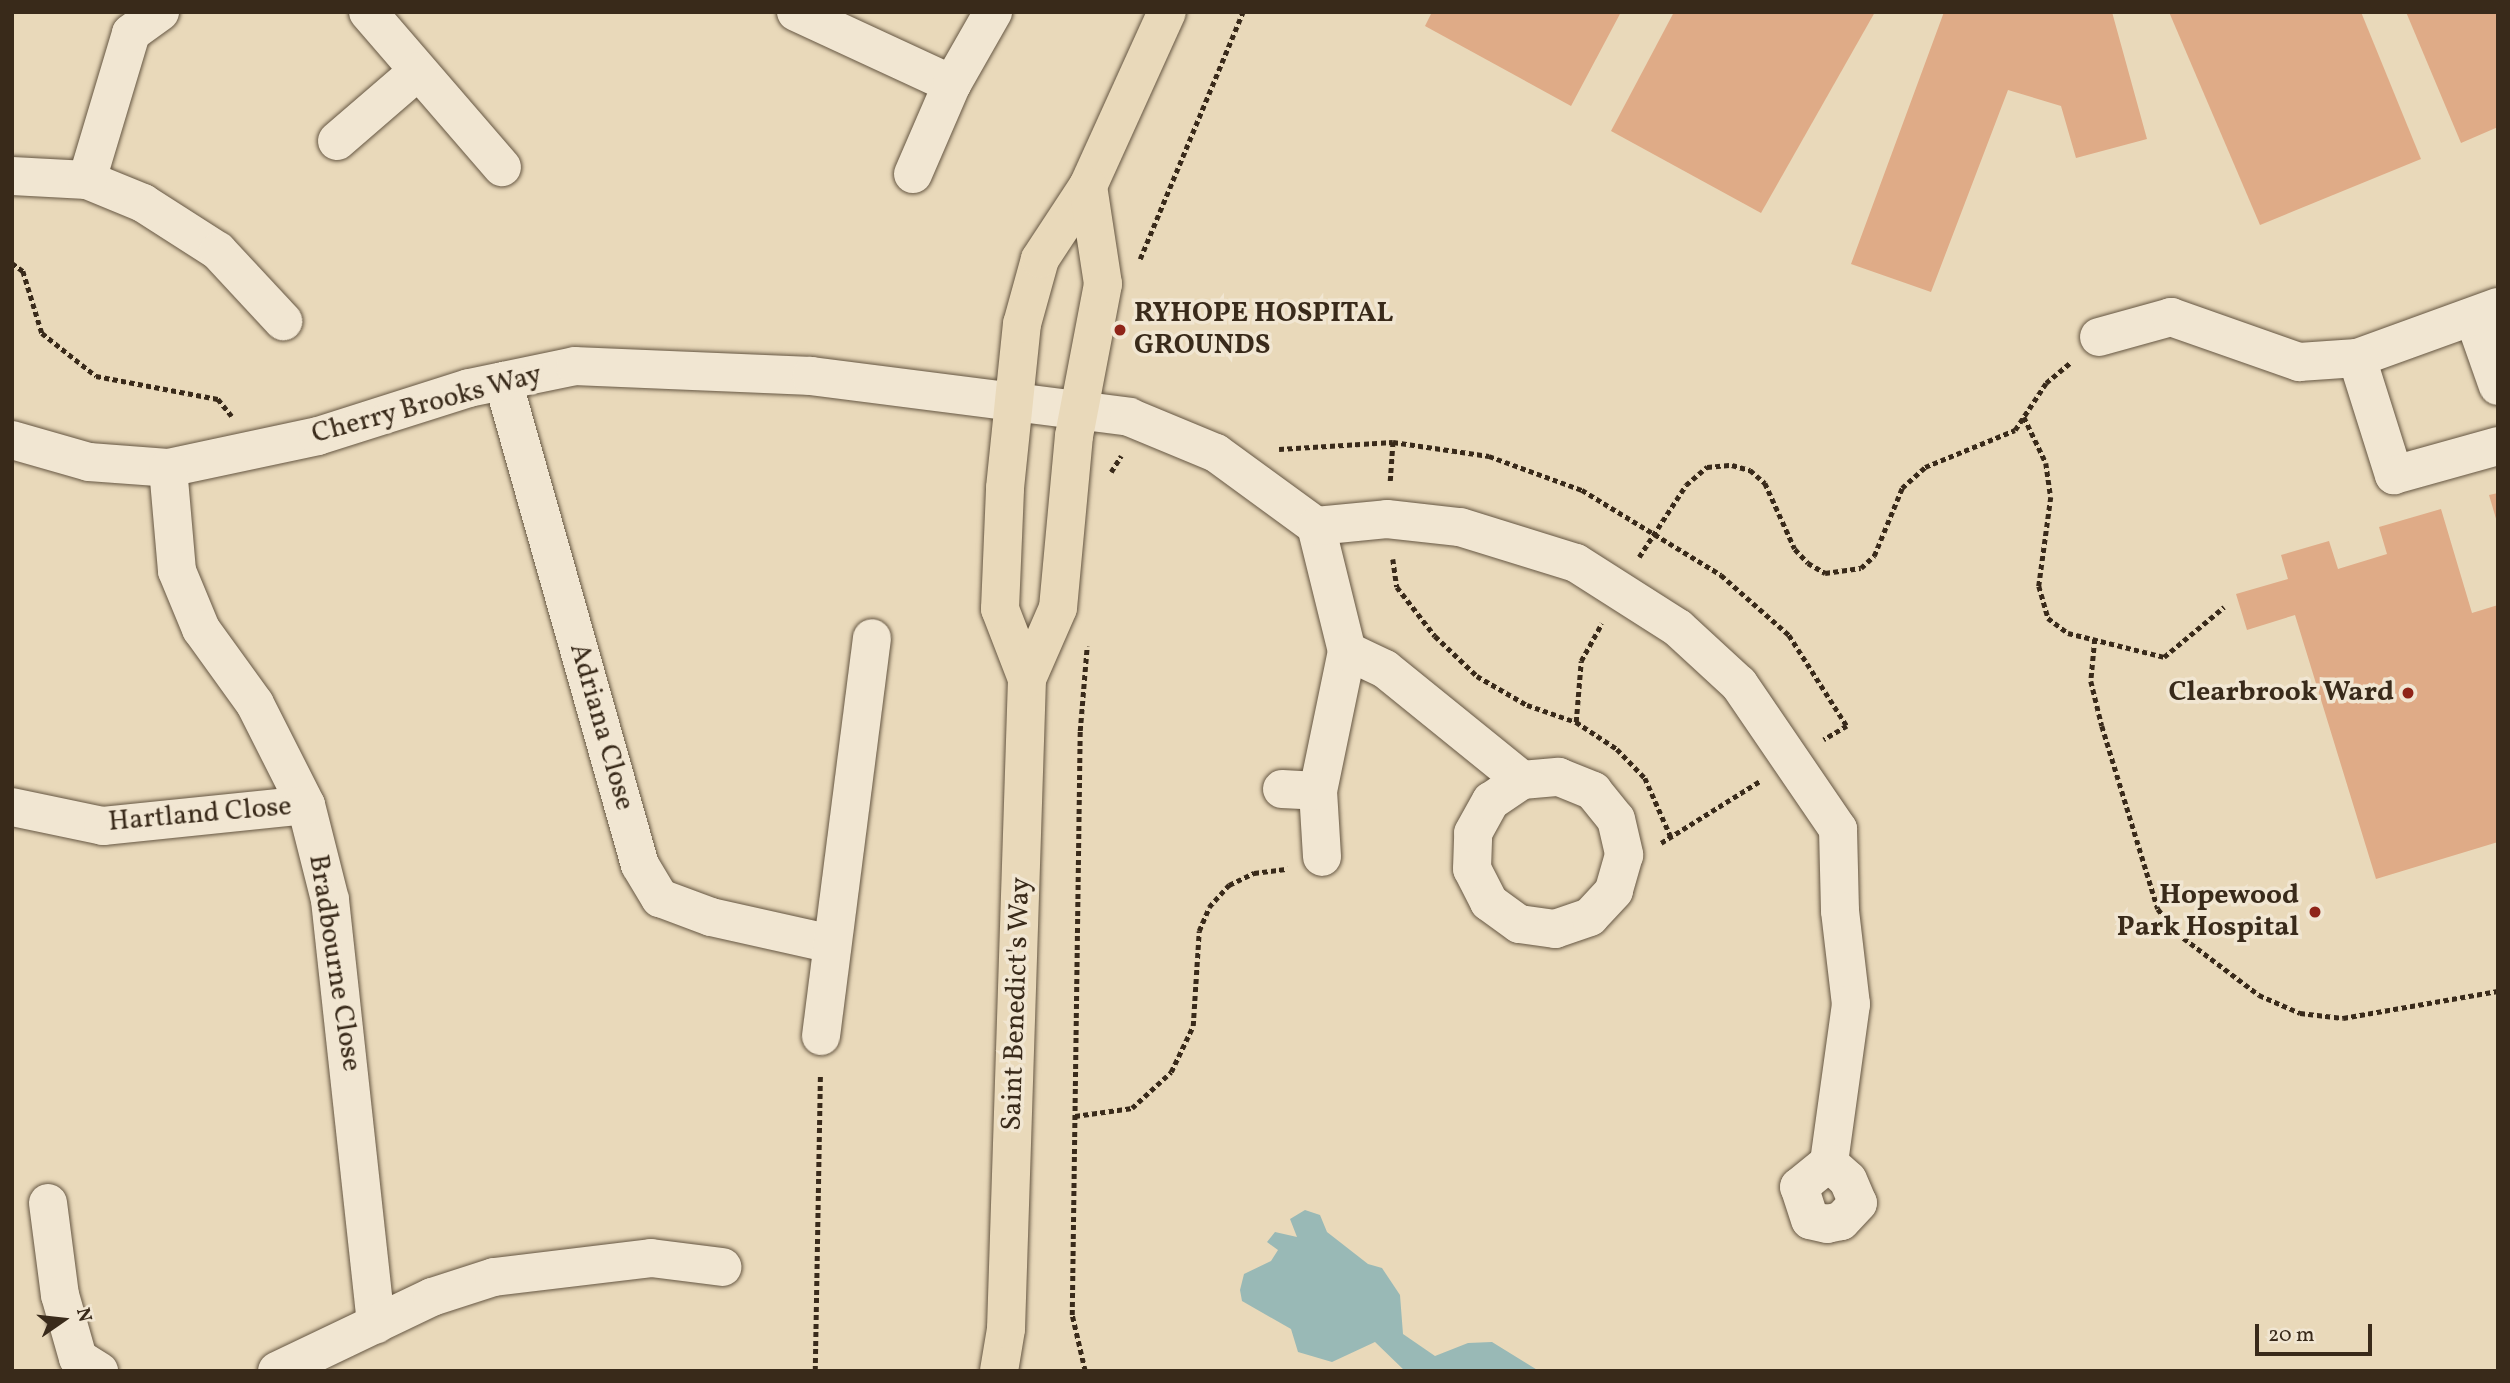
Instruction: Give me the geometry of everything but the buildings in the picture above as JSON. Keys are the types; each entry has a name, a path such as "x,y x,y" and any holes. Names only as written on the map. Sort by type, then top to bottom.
{"main road":[{"name":"Saint Benedict's Way","path":"1027,678 1000,609 1014,399 1022,324 1040,259 1088,186 1167,12"},
{"name":"Saint Benedict's Way","path":"999,1371 1006,1329 1027,678 1058,608 1079,407 1103,284 1088,186"},
{"path":"1006,1329 1029,1371"}],"street":[{"path":"368,12 502,167"},
{"path":"796,12 952,84"},
{"path":"913,174 952,84 993,12"},
{"path":"87,180 134,19"},
{"path":"337,141 418,71"},
{"path":"12,176 87,180 143,203 218,251 283,321"},
{"path":"2099,337 2171,317 2299,362 2357,358 2486,313 2498,386"},
{"path":"2357,358 2395,475 2498,446"},
{"name":"Cherry Brooks Way","path":"12,440 89,463 168,468 260,449 503,381 575,366 811,376 1079,407 1129,417 1216,453 1316,526"},
{"name":"Adriana Close","path":"503,381 640,865 660,898 710,917 832,944"},
{"name":"Bradbourne Close","path":"168,468 177,570 196,617 255,704 306,805 330,900 376,1325"},
{"path":"1307,862 1300,790 1347,651 1316,526 1387,519 1460,527 1576,563 1622,588 1678,628 1739,684 1838,829 1840,911 1852,1004 1829,1163"},
{"path":"821,1036 872,638"},
{"path":"1347,651 1385,669 1522,780"},
{"name":"Hartland Close","path":"12,807 103,826 306,805"},
{"path":"48,1203 60,1295 78,1358 99,1371"},
{"path":"277,1371 432,1297 494,1277 651,1258 722,1268"}],"path":[{"path":"1134,274 1243,12"},
{"path":"12,263 23,271 42,333 96,376 218,399 260,449"},
{"path":"1576,722 1581,661 1654,529 1686,485 1707,467 1750,470 1765,483 1795,549 1808,563 1825,573 1844,573 1874,556 1890,508 1925,467 2015,430 2046,383 2099,337"},
{"path":"2024,416 2046,463 2051,497 2039,586 2048,618 2068,633 2164,657 2224,607"},
{"path":"1393,442 1387,519 1396,587 1435,636 1477,676 1527,705 1576,722 1617,749 1645,778 1671,837"},
{"path":"1107,478 1125,449"},
{"path":"1085,1371 1072,1315 1080,731 1088,636"},
{"path":"2095,639 2091,681 2102,726 2158,909 2177,933 2221,970 2300,1013 2354,1016 2498,991"},
{"path":"1075,1116 1132,1108 1171,1072 1192,1026 1199,931 1209,907 1229,885 1254,873 1307,862"},
{"path":"815,1371 821,1036"}],"water":[{"path":"1305,1210 1320,1215 1327,1232 1368,1264 1382,1268 1400,1295 1403,1334 1435,1356 1468,1343 1492,1342 1539,1371 1405,1371 1375,1342 1332,1362 1298,1352 1291,1329 1242,1301 1240,1290 1244,1274 1271,1261 1278,1250 1267,1242 1275,1232 1297,1237 1290,1219"}],"place":[{"name":"RYHOPE HOSPITAL GROUNDS","path":"1120,330"},
{"name":"Clearbrook Ward","path":"2408,693"},
{"name":"Hopewood Park Hospital","path":"2315,912"}]}
